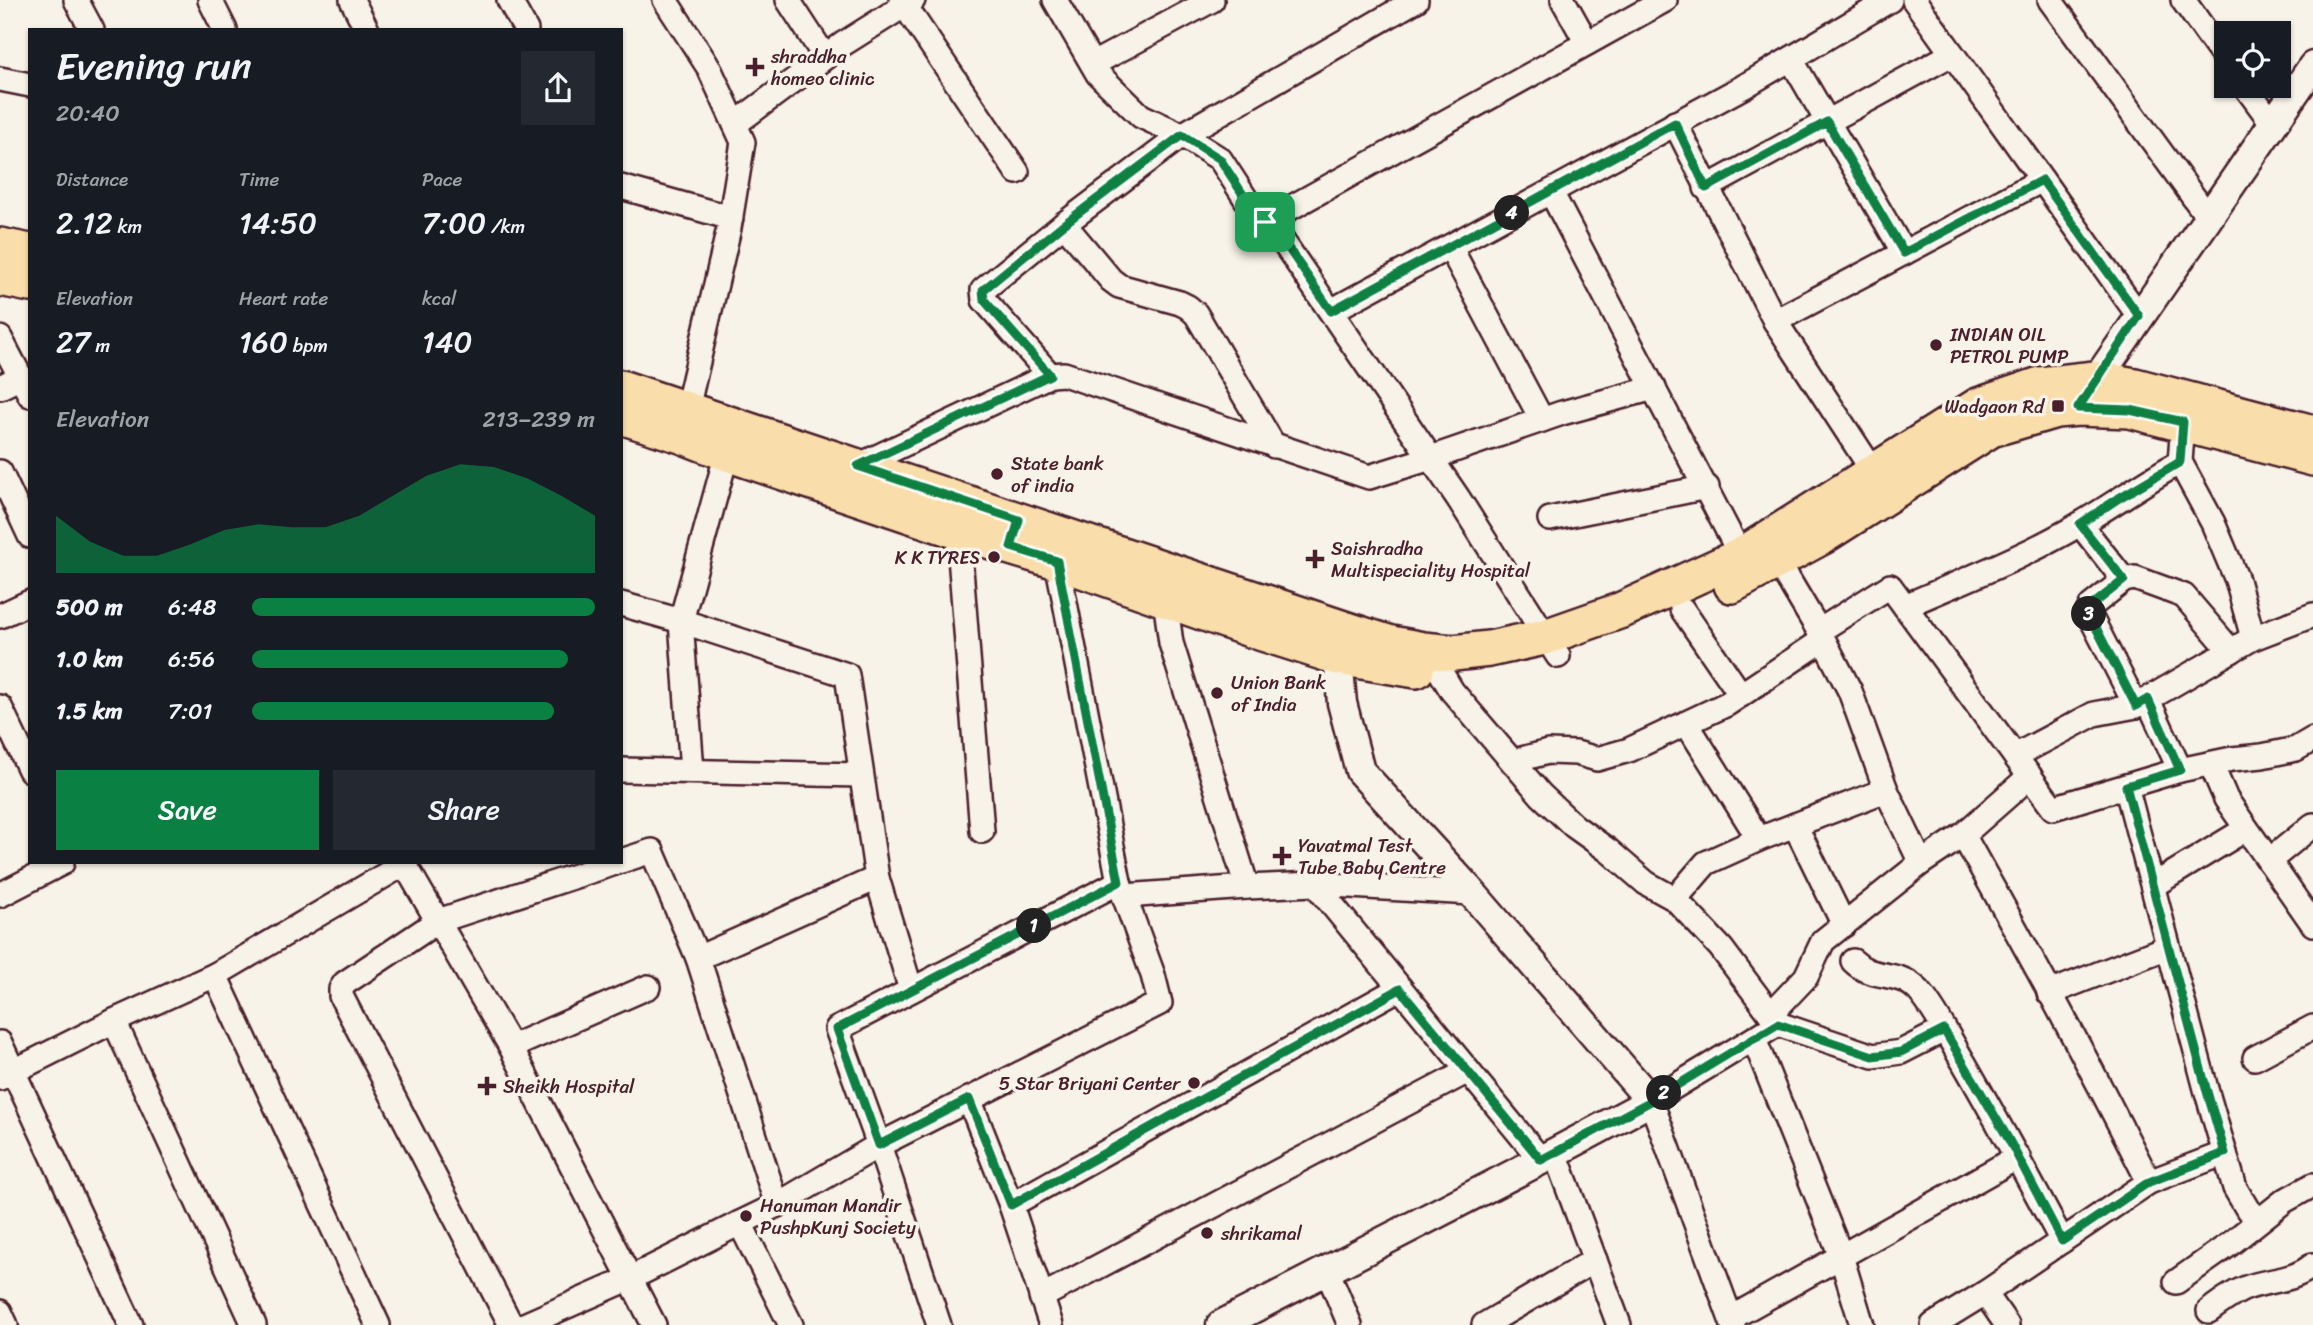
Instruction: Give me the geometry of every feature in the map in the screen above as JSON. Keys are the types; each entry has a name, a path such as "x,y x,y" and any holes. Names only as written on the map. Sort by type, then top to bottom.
{"main road":[{"path":"0,246 28,253"},
{"path":"0,278 28,284"},
{"path":"623,416 684,422 858,466 1015,534 1341,643 1409,670 1440,671 1501,671 1552,647 1622,610 1741,556 1978,406 2040,385 2087,393 2186,398 2313,433"},
{"path":"623,389 684,422 727,453 958,531 1015,534 1057,561 1247,628 1341,643 1391,644 1453,653 1552,647 1623,634 1778,562 1991,429 2056,410 2087,393"},
{"path":"2087,393 2130,410 2313,458"}],"street":[{"path":"76,0 91,28"},
{"path":"210,0 224,28"},
{"path":"352,0 366,28"},
{"path":"509,0 525,28"},
{"path":"664,0 709,68 743,142 732,218 684,422"},
{"path":"788,0 825,57"},
{"path":"1055,0 1098,74 1141,116 1182,135 1220,159 1255,213 1278,233 1432,458 1552,647"},
{"path":"1093,65 1212,0"},
{"path":"1050,375 984,300 983,290 1064,224 1182,135 1416,0"},
{"path":"1563,0 1587,43"},
{"path":"1265,222 1665,0"},
{"path":"1331,311 1791,59 1890,0"},
{"path":"1914,0 2139,316"},
{"path":"2050,0 2208,217"},
{"path":"2183,0 2214,43"},
{"path":"735,124 825,57 906,2 1017,172"},
{"path":"1706,188 1952,54"},
{"path":"1791,59 1904,253"},
{"path":"2087,393 2313,66"},
{"path":"0,79 28,85"},
{"path":"2254,98 2273,124"},
{"path":"1675,123 1775,320 1873,471"},
{"path":"1775,320 2042,180"},
{"path":"623,188 732,218"},
{"path":"1551,192 1741,556"},
{"path":"1064,224 1119,286 1180,303 1196,314 1274,446"},
{"path":"1450,247 1542,420"},
{"path":"0,338 25,386 0,387"},
{"path":"858,466 1050,375 1063,374 1368,477 1542,420 1654,388"},
{"path":"2183,422 2180,462 2213,523 2237,580 2253,639"},
{"path":"692,771 681,621 727,453"},
{"path":"1905,606 2028,551 2080,524 2180,462"},
{"path":"0,472 28,532"},
{"path":"1550,519 1707,487"},
{"path":"2080,524 2124,580"},
{"path":"958,531 982,831"},
{"path":"524,1325 631,1278 777,1205 879,1145 1160,1003 1153,975 1122,889 1057,561"},
{"path":"1778,562 1850,691 1886,790 1921,863"},
{"path":"2180,770 2088,612 2091,606 2124,580 2135,579 2184,596 2231,651"},
{"path":"1514,761 1548,752 1597,759 1629,750 1687,724 1741,695 1890,586 2053,808 2180,770 2232,759 2310,749"},
{"path":"1165,599 1171,643 1247,887"},
{"path":"0,616 28,603"},
{"path":"623,605 847,675 877,878 911,990"},
{"path":"1682,608 1741,695"},
{"path":"2015,756 2094,714 2142,703 2253,639 2312,617"},
{"path":"1341,643 1342,703 1360,771 1472,893 1651,1101 1732,1322 1841,1256 2018,1157"},
{"path":"1440,671 1452,691 1485,732 1514,761 1541,795 1574,826 1609,851 1646,883 1675,900 1721,948 1774,1019 1873,1056 1901,1052 1944,1030"},
{"path":"0,707 28,766"},
{"path":"1687,724 1759,839"},
{"path":"2211,764 2226,799 2313,924"},
{"path":"623,770 861,775"},
{"path":"1221,1325 1548,1157 1651,1101 1754,1039 1774,1019 1806,977 1823,942 1921,863 1964,835 2030,776"},
{"path":"2126,786 2235,1188 2248,1209 2259,1220"},
{"path":"1675,900 1706,863 1759,839 1886,790"},
{"path":"1795,825 1844,925"},
{"path":"2269,861 2313,825"},
{"path":"2154,885 2246,829"},
{"path":"1964,835 2026,946 2149,1182"},
{"path":"623,860 652,851 698,958 777,1205"},
{"path":"0,895 60,864"},
{"path":"7,1075 114,1021 215,975 402,864"},
{"path":"405,864 511,1047 654,1325"},
{"path":"511,1325 341,996 341,989 345,983 438,921 612,864"},
{"path":"698,958 877,878"},
{"path":"933,1323 879,1145 837,1029 911,990 1122,889 1315,884 1472,893"},
{"path":"1315,884 1468,1071 1548,1157 1595,1260 1619,1325"},
{"path":"2049,993 2168,947"},
{"path":"1853,961 1871,974 1894,975 1919,991 2018,1157 2062,1241"},
{"path":"215,975 378,1325"},
{"path":"511,1047 648,987"},
{"path":"1011,1205 1400,989"},
{"path":"114,1021 254,1325"},
{"path":"2255,1059 2313,1027"},
{"path":"1754,1039 1841,1256 1862,1325"},
{"path":"0,1043 7,1075 131,1325"},
{"path":"1041,1297 1468,1071"},
{"path":"969,1099 1011,1205 1051,1325"},
{"path":"1933,1325 2149,1182 2225,1153"},
{"path":"2176,1282 2284,1201 2313,1185"},
{"path":"740,1223 791,1325"},
{"path":"1484,1325 1595,1260"},
{"path":"2209,1311 2248,1287 2296,1277 2313,1265"},
{"path":"1327,1270 1350,1325"},
{"path":"1985,1293 2007,1325"},
{"path":"0,1311 6,1325"}],"place":[{"name":"shraddha homeo clinic","path":"755,67"},
{"name":"INDIAN OIL PETROL PUMP","path":"1936,345"},
{"name":"Wadgaon Rd","path":"2058,406"},
{"name":"State bank of india","path":"997,474"},
{"name":"K K TYRES","path":"994,557"},
{"name":"Saishradha Multispeciality Hospital","path":"1315,559"},
{"name":"Union Bank of India","path":"1217,693"},
{"name":"Yavatmal Test Tube Baby Centre","path":"1282,856"},
{"name":"5 Star Briyani Center","path":"1194,1083"},
{"name":"Sheikh Hospital","path":"487,1086"},
{"name":"Hanuman Mandir PushpKunj Society","path":"746,1216"},
{"name":"shrikamal","path":"1207,1233"}],"route":[{"path":"1827,122 1904,253 2042,180 2139,316 2078,408 2130,410 2183,422 2180,462 2080,524 2124,580 2091,606 2088,612 2136,706 2148,699 2180,770 2126,786 2225,1153 2149,1182 2062,1241 2009,1140 1944,1030 1901,1052 1873,1056 1778,1024 1651,1101 1541,1160 1400,989 1011,1205 969,1099 879,1145 837,1029 1119,882 1057,561 1011,547 1019,520 858,466 1050,375 984,300 983,290 1064,224 1182,135 1220,159 1255,213 1265,222 1278,233 1331,311 1675,123 1706,188 1827,122"}]}
